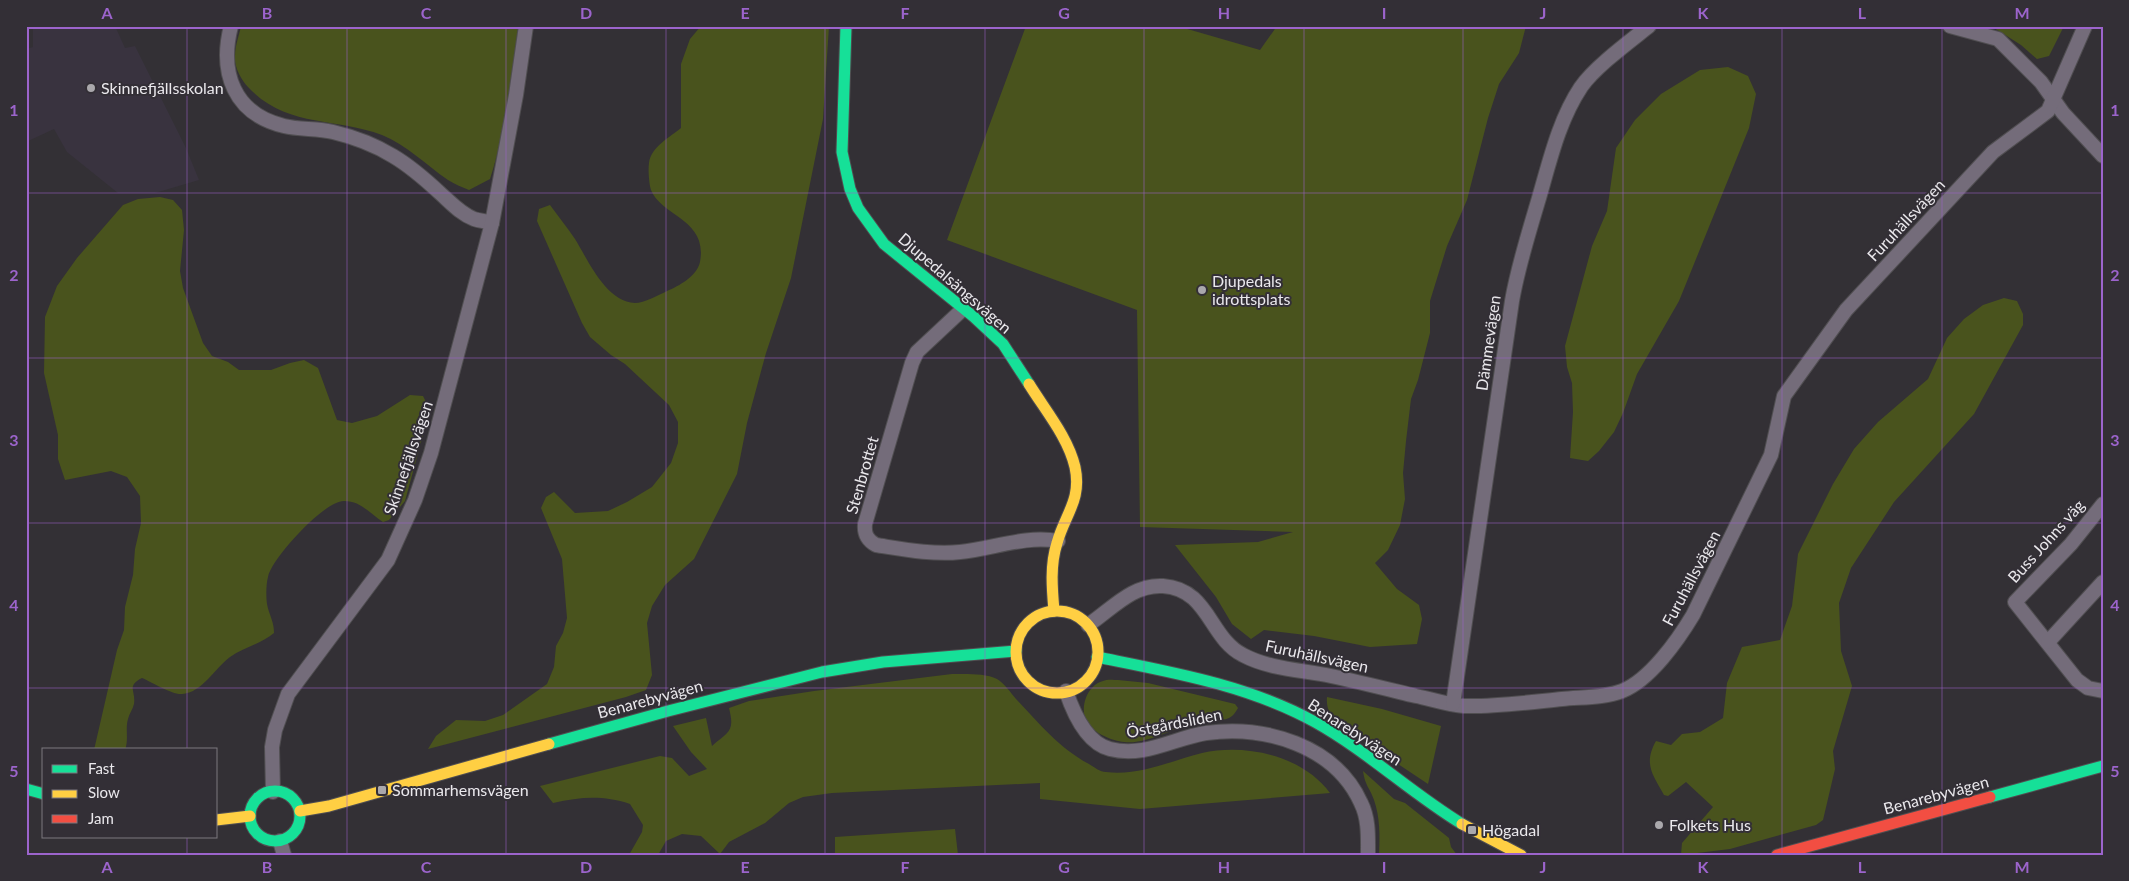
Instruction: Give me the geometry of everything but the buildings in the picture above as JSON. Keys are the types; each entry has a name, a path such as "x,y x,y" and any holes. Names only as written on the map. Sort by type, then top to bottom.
{"street":[{"path":"231,26 226,46 226,65 237,95 250,110 262,119 285,126 332,132 370,144 411,168 460,211 474,219 492,223"},
{"name":"Skinnefjällsvägen","path":"273,792 272,747 275,730 288,694 388,560 415,500 431,453 455,369 492,223 516,95 526,26"},
{"name":"Djupedalsängsvägen","path":"846,26 842,152 850,189 858,208 884,244 1003,344 1066,443 1072,456 1078,489 1058,541 1052,570 1054,611"},
{"name":"Dämmevägen","path":"1453,704 1512,301 1526,243 1557,136 1569,108 1582,86 1615,53 1649,26"},
{"path":"1950,26 1998,39 2029,69 2055,99 2063,113 2103,156"},
{"name":"Furuhällsvägen","path":"1088,625 1134,592 1162,586 1181,589 1193,596 1218,630 1241,655 1279,667 1360,682 1464,706 1526,703 1608,695 1622,691 1652,669 1679,638 1733,535 1771,455 1784,396 1846,310 1992,152 2048,111 2055,99 2085,26"},
{"name":"Stenbrottet","path":"963,309 917,352 912,363 865,524 866,536 870,542 876,545 950,553 1024,540 1044,539 1058,541"},
{"name":"Buss Johns väg","path":"2048,642 2015,602 2071,544 2103,504"},
{"path":"2103,582 2048,642 2068,671 2077,680 2088,688 2103,691"},
{"path":"1054,611 1076,616 1088,625 1096,641 1098,657 1086,680 1080,685 1066,691 1049,692 1034,685 1022,674 1016,651 1019,636 1027,623 1040,615 1054,611"},
{"name":"Benarebyvägen","path":"300,811 328,806 668,711 822,672 883,662 1016,651"},
{"name":"Benarebyvägen","path":"1098,657 1200,678 1248,693 1302,715 1347,742 1436,808 1472,830 1521,855"},
{"name":"Östgårdsliden","path":"1066,691 1074,715 1082,727 1096,741 1108,749 1125,751 1146,750 1204,734 1232,730 1260,732 1278,736 1323,757 1337,769 1362,803 1368,828 1368,855"},
{"name":"Benarebyvägen","path":"1777,855 2103,766"},
{"path":"26,789 42,793"},
{"path":"273,792 290,796 300,811 299,824 296,830 286,839 280,841 273,841 262,837 254,828 250,816 255,802 266,793 273,792"},
{"path":"218,820 250,816"},
{"path":"280,841 284,855"}],"shaded area":[{"name":"Skinnefjällsskolan","path":"33,26 115,26 125,48 135,46 186,148 199,180 155,193 118,193 67,152 54,129 26,142 26,49 33,47"}],"green space":[{"path":"241,26 518,26 504,123 490,179 469,190 448,180 408,150 382,135 364,129 311,120 294,115 278,109 263,100 245,84 237,69 235,52"},
{"path":"701,26 829,26 823,119 791,278 766,353 747,423 737,474 694,559 665,585 652,606 647,623 652,675 646,690 626,697 428,749 436,736 456,720 485,721 503,715 547,684 554,667 556,646 563,633 567,618 562,559 541,508 546,497 554,492 575,513 608,511 652,487 671,463 678,443 678,422 669,405 625,364 590,337 537,221 539,209 550,205 575,239 599,278 615,296 625,301 643,302 672,289 695,272 700,262 701,248 697,236 691,227 664,207 651,190 649,163 650,157 657,147 681,128 681,64 690,39"},
{"name":"Djupedals idrottsplats","path":"1026,26 1177,26 1260,50 1277,26 1526,26 1519,53 1499,84 1488,118 1467,200 1447,246 1430,301 1430,333 1411,399 1403,473 1405,499 1400,525 1388,550 1375,563 1397,589 1419,605 1422,619 1417,644 1370,647 1314,636 1264,630 1251,639 1232,624 1216,597 1175,545 1258,542 1293,532 1140,527 1137,310 947,240"},
{"path":"1991,26 2064,26 2049,56 2037,59 2021,45"},
{"path":"1728,67 1748,76 1756,94 1749,128 1679,301 1637,374 1614,432 1599,451 1588,461 1570,458 1573,412 1572,383 1567,367 1565,346 1592,246 1607,211 1616,148 1635,120 1661,94 1700,70"},
{"path":"160,197 173,200 182,210 184,230 180,271 183,288 203,343 212,356 228,362 239,370 271,370 304,360 318,368 337,420 352,423 377,416 410,395 423,396 428,406 426,424 405,501 389,520 383,522 365,508 355,503 344,501 335,503 312,520 278,557 268,577 267,604 274,633 230,657 202,685 189,693 178,694 142,678 137,681 133,686 134,704 127,723 126,748 94,748 117,650 124,630 125,607 133,575 135,549 141,523 140,496 127,477 111,471 65,480 58,459 58,435 44,373 45,317 57,286 77,258 123,205 138,199"},
{"path":"2004,298 2017,301 2023,314 2023,325 1974,414 1894,502 1851,568 1839,603 1841,651 1852,686 1833,751 1835,769 1823,820 1816,825 1730,849 1681,855 1682,843 1713,807 1686,782 1668,796 1664,795 1653,775 1650,763 1650,756 1656,741 1671,745 1682,734 1700,732 1723,718 1727,683 1742,647 1780,640 1792,606 1798,554 1833,484 1854,449 1878,422 1928,379 1947,338 1964,319 1983,305"},
{"path":"952,674 981,675 997,679 1059,743 1078,758 1102,771 1131,772 1202,753 1219,750 1237,750 1272,755 1289,761 1319,780 1330,793 1140,809 1040,799 1040,783 832,793 803,797 789,803 765,823 729,842 720,854 701,836 682,834 666,841 658,855 629,855 642,832 643,825 630,804 601,798 573,799 553,803 540,786 660,756 672,758 689,776 707,769 691,752 673,726 706,718 712,746 731,727 729,708 749,701"},
{"path":"1105,680 1148,683 1235,704 1238,708 1234,714 1226,719 1201,720 1142,741 1119,741 1094,730 1087,722 1084,710 1086,698 1097,683"},
{"path":"1327,697 1382,709 1441,726 1428,784 1334,720 1327,706"},
{"path":"1363,771 1394,799 1405,803 1449,838 1451,847 1457,855 1379,855 1376,806"},
{"path":"955,829 958,855 835,855 835,837"}],"traffic: fast":[{"path":"846,26 842,152 850,189 858,208 884,244 974,317 1003,344 1029,384"},
{"path":"549,744 668,711 822,672 883,662 1016,651"},
{"path":"1097,657 1209,681 1263,698 1289,709 1334,733 1462,824"},
{"path":"1990,797 2103,766"},
{"path":"26,789 42,793"},
{"path":"275,791 293,798 300,816 293,834 275,841 257,834 250,816 257,798 275,791"}],"traffic: slow":[{"path":"1029,384 1067,445 1072,456 1077,479 1072,506 1060,533 1053,560 1054,611"},
{"path":"1057,611 1073,614 1086,623 1095,636 1098,652 1095,668 1086,681 1073,690 1057,693 1041,690 1028,681 1019,668 1016,652 1019,636 1028,623 1041,614 1057,611"},
{"path":"300,811 329,806 549,744"},
{"path":"218,820 250,816"},
{"path":"1462,824 1521,855"}],"traffic: jam":[{"path":"1777,855 1990,797"}],"place":[{"name":"Skinnefjällsskolan","path":"91,88"},
{"name":"Djupedals idrottsplats","path":"1202,290"},
{"name":"Sommarhemsvägen","path":"382,790"},
{"name":"Folkets Hus","path":"1659,825"},
{"name":"Högadal","path":"1472,830"}]}
